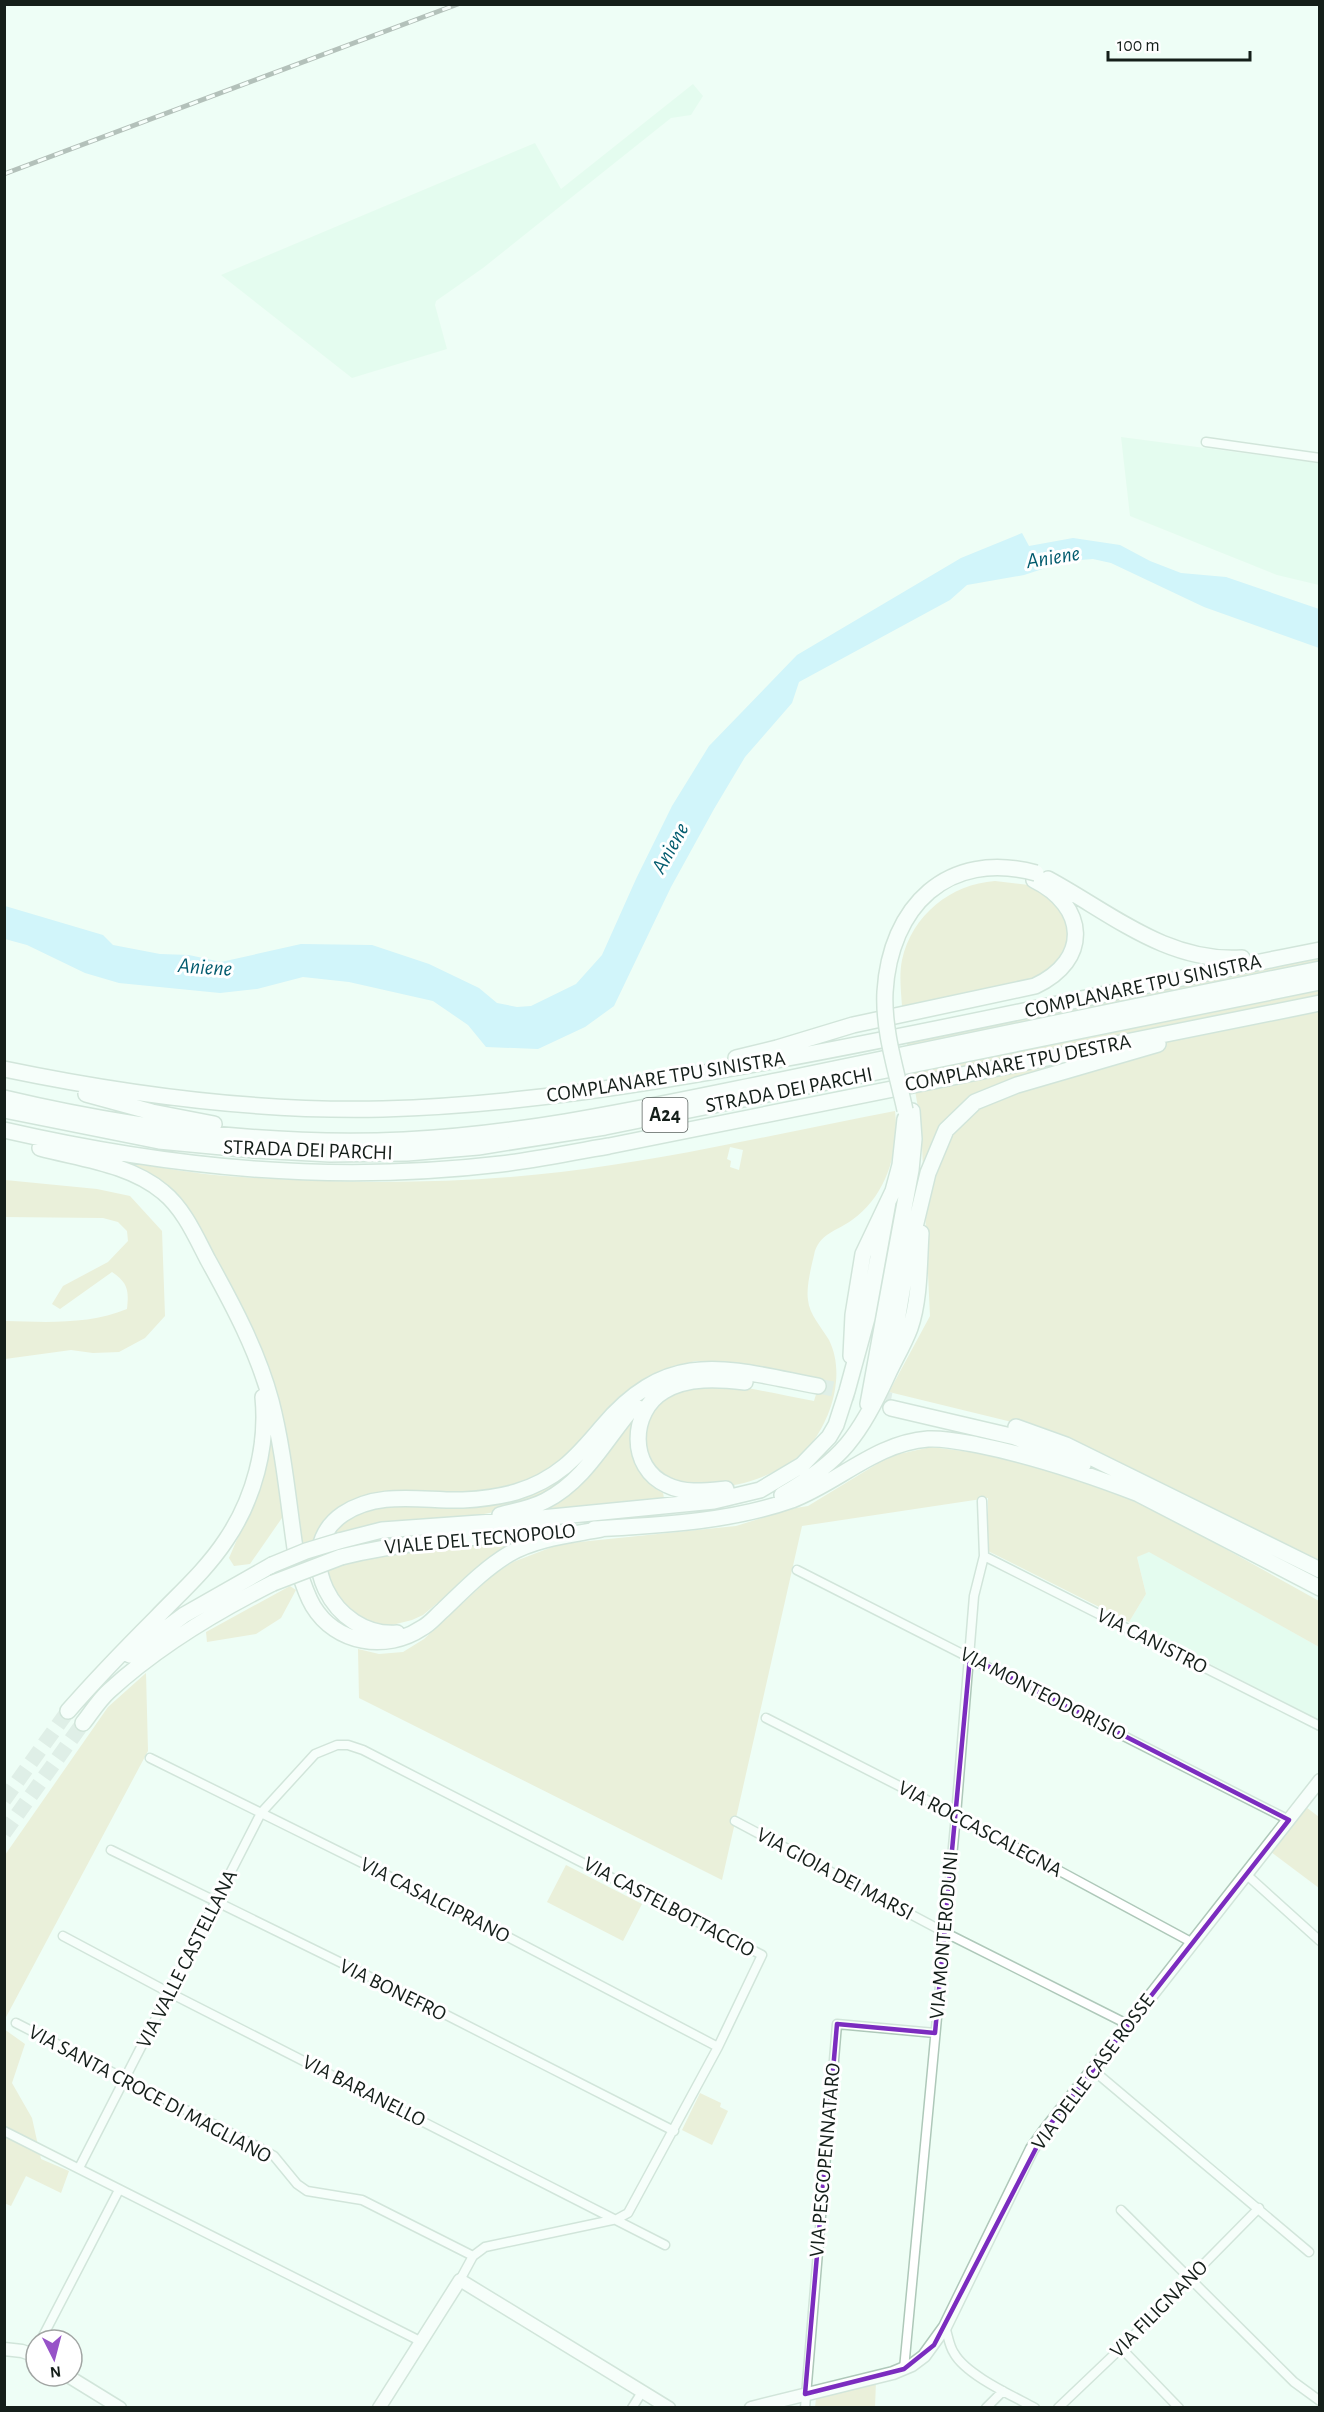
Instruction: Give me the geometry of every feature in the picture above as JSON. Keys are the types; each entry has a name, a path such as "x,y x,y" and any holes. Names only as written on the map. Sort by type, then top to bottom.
{"highway":[{"path":"863,1424 911,1170 914,1139 887,1023 885,994 890,952 898,931 910,911 925,895 945,880 958,874 995,868 1015,868 1083,898 1150,939 1192,955 1232,959 1320,950"},
{"path":"610,1087 777,1048 853,1025 1035,986 1048,980 1068,961 1074,944 1074,921 1069,910 1054,891 1035,876"},
{"name":"COMPLANARE TPU SINISTRA","path":"4,1070 81,1085 174,1098 281,1107 382,1109 495,1102 684,1077 863,1044 1320,950"},
{"name":"STRADA DEI PARCHI","path":"4,1098 158,1128 253,1138 333,1141 405,1140 477,1134 606,1115 1320,969"},
{"name":"STRADA DEI PARCHI","path":"4,1110 159,1141 254,1150 330,1154 396,1153 478,1147 605,1127 1320,982"},
{"name":"COMPLANARE TPU DESTRA","path":"4,1130 78,1147 158,1160 245,1170 331,1173 409,1171 502,1164 609,1146 1320,1003"},
{"path":"750,1512 823,1469 846,1448 863,1424 888,1374 908,1256 928,1173 946,1130 975,1102 1017,1084 1253,1017"},
{"path":"4,1070 152,1112 197,1122 245,1129 299,1133 333,1141"},
{"path":"472,1522 520,1520 686,1505 741,1496 776,1482 812,1457 836,1425 849,1383 853,1315 863,1254 888,1202 900,1165 909,1110"},
{"path":"4,1140 110,1166 139,1176 165,1193 188,1223 224,1289 259,1364 276,1424 298,1568 313,1606 339,1631 361,1640 381,1642 406,1636 423,1628 480,1574 510,1553 540,1541 602,1529"},
{"path":"68,1711 94,1681 204,1569 226,1540 243,1509 255,1478 262,1445 264,1406 259,1364"},
{"path":"423,1628 382,1633 357,1625 346,1618 331,1598 321,1576 319,1564 323,1540 328,1530 343,1514 360,1504 385,1498 483,1498 530,1487 568,1465 611,1417 652,1384 681,1372 712,1368 818,1390 711,1379 671,1387 653,1398 641,1419 638,1444 641,1457 649,1471 662,1483 680,1490 695,1491 776,1482"},
{"path":"472,1522 535,1505 564,1490 602,1449 652,1384"},
{"path":"1320,1570 1066,1444 1014,1427 891,1404 1015,1437 1064,1456 1320,1588"},
{"path":"750,1512 806,1494 889,1448 911,1441 930,1439 958,1442 1020,1455 1095,1477 1139,1494"},
{"name":"VIALE DEL TECNOPOLO","path":"83,1723 108,1692 145,1662 191,1630 273,1583 341,1557 384,1546 440,1539 602,1529 716,1518 750,1512"},
{"name":"VIALE DEL TECNOPOLO","path":"94,1681 184,1615 272,1566 306,1551 382,1530 472,1522"}],"street":[{"path":"1206,442 1320,458"},
{"name":"VIA MONTERODUNI","path":"904,2369 956,1815 974,1596 984,1556 982,1501"},
{"name":"VIA CANISTRO","path":"984,1556 1320,1726"},
{"name":"VIA MONTEODORISIO","path":"796,1570 1288,1820"},
{"name":"VIA ROCCASCALEGNA","path":"766,1718 956,1815 1193,1943"},
{"name":"VIA CASTELBOTTACCIO","path":"261,1813 312,1756 337,1744 348,1745 363,1750 762,1955 674,2131 630,2211 617,2219"},
{"name":"VIA CASALCIPRANO","path":"150,1758 449,1906 718,2047"},
{"name":"VIA DELLE CASE ROSSE","path":"757,2407 904,2369 924,2356 945,2327 1032,2149 1320,1780"},
{"name":"VIA VALLE CASTELLANA","path":"79,2168 261,1813"},
{"name":"VIA GIOIA DEI MARSI","path":"735,1821 944,1932 1129,2025"},
{"name":"VIA BONEFRO","path":"111,1850 674,2131"},
{"path":"1247,1875 1320,1941"},
{"name":"VIA BARANELLO","path":"63,1936 168,1992 665,2245"},
{"name":"VIA SANTA CROCE DI MAGLIANO","path":"16,2024 272,2155 297,2184 307,2191 362,2200 473,2256"},
{"name":"VIA PESCOPENNATARO","path":"805,2394 837,2024 935,2033"},
{"path":"1093,2070 1309,2252"},
{"path":"4,2131 420,2341"},
{"path":"47,2328 119,2190"},
{"name":"VIA FILIGNANO","path":"1058,2408 1121,2348 1259,2208"},
{"path":"1121,2210 1294,2382 1320,2401"},
{"path":"380,2408 473,2256 485,2247 617,2219"},
{"path":"460,2280 669,2408"},
{"path":"945,2327 958,2359 1003,2391 1035,2408"},
{"path":"1121,2348 1179,2408"},
{"path":"4,2349 24,2351"},
{"path":"84,2386 120,2408"},
{"path":"986,2408 1003,2391"},
{"path":"632,2408 642,2392"},
{"path":"805,2394 805,2408"}],"highlighted area":[{"path":"970,1657 1289,1820 1045,2131 934,2345 904,2369 805,2394 837,2024 935,2033"}],"shaded area":[{"path":"693,84 703,96 691,115 671,118 483,268 436,301 435,305 447,349 352,378 221,275 535,143 561,189"},
{"path":"1121,437 1319,463 1319,585 1277,575 1130,516"},
{"path":"995,881 1029,885 1044,894 1062,910 1069,929 1068,946 1059,964 1024,984 902,1006 900,977 902,960 907,944 924,916 949,895 963,888"},
{"path":"1319,942 1319,1566 1016,1423 889,1392 930,1316 921,1125 904,1027"},
{"path":"895,1111 893,1157 882,1186 864,1210 820,1242 814,1255 809,1278 808,1300 813,1316 834,1352 836,1379 826,1420 812,1443 798,1457 758,1478 735,1485 712,1487 690,1486 670,1479 654,1466 645,1443 648,1417 656,1404 673,1394 701,1386 723,1384 814,1401 820,1381 718,1361 696,1361 655,1373 634,1387 553,1469 508,1489 341,1508 322,1524 316,1540 299,1547 276,1389 269,1370 157,1179 132,1164 214,1175 310,1181 394,1182 478,1179 603,1167 728,1145","holes":["730,1147 743,1150 739,1170 730,1167 731,1161 727,1159"]},
{"path":"5,1180 97,1189 130,1196 162,1231 165,1316 145,1338 119,1352 93,1353 71,1350 5,1359 5,1321 82,1320 98,1318 127,1309 126,1288 112,1272 60,1309 52,1304 63,1286 108,1262 128,1241 127,1231 118,1222 103,1218 5,1217"},
{"path":"636,1412 635,1448 639,1468 644,1478 663,1493 664,1498 544,1510 559,1502 584,1480"},
{"path":"271,1418 284,1515 250,1564 234,1566 229,1558 251,1507"},
{"path":"605,1437 559,1487 510,1509 484,1514 395,1523 334,1534 346,1520 370,1509 398,1506 490,1505"},
{"path":"931,1447 1019,1458 1077,1477 1161,1513 1319,1601 1319,1647 1149,1552 1137,1557 1146,1594 1129,1622 988,1551 988,1498 802,1526 722,1880 359,1698 358,1649 379,1654 403,1652 424,1639 494,1574 513,1562 560,1544 736,1526 790,1509 808,1506 890,1456"},
{"path":"518,1542 483,1565 423,1615 388,1626 368,1623 338,1601 325,1571 348,1563 396,1553"},
{"path":"1149,1551 1319,1647 1319,1720 1129,1622 1146,1594 1137,1557"},
{"path":"290,1586 296,1590 281,1618 256,1634 207,1642 206,1632"},
{"path":"146,1673 148,1751 5,2019 5,1855 108,1707"},
{"path":"1302,1804 1319,1817 1319,1888 1267,1849"},
{"path":"566,1865 642,1904 623,1941 547,1902"},
{"path":"4,2029 25,2044 12,2083 32,2118 41,2159 69,2171 61,2193 26,2176 11,2206 4,2203"},
{"path":"700,2093 721,2103 720,2107 728,2111 712,2145 682,2130"},
{"path":"876,2381 875,2407 815,2408 816,2398"}],"water":[{"name":"Aniene","path":"1022,533 1029,546 1073,538 1120,545 1150,561 1181,573 1226,577 1319,609 1319,648 1204,607 1111,563 1093,559 1067,561 1024,575 967,585 950,600 799,682 792,703 745,757 714,809 671,887 614,1006 585,1027 538,1049 486,1047 468,1025 433,1001 349,982 303,977 257,989 220,993 119,983 85,973 27,945 5,939 5,906 103,935 113,945 160,954 189,955 221,962 301,944 372,945 429,964 479,988 497,1003 517,1007 531,1006 576,984 602,955 672,806 709,746 797,655 961,558"}],"tunnel":[{"path":"818,1386 891,1400"},
{"path":"4,1800 68,1711"},
{"path":"4,1833 83,1723"}],"railway":[{"path":"4,174 458,4"}]}
